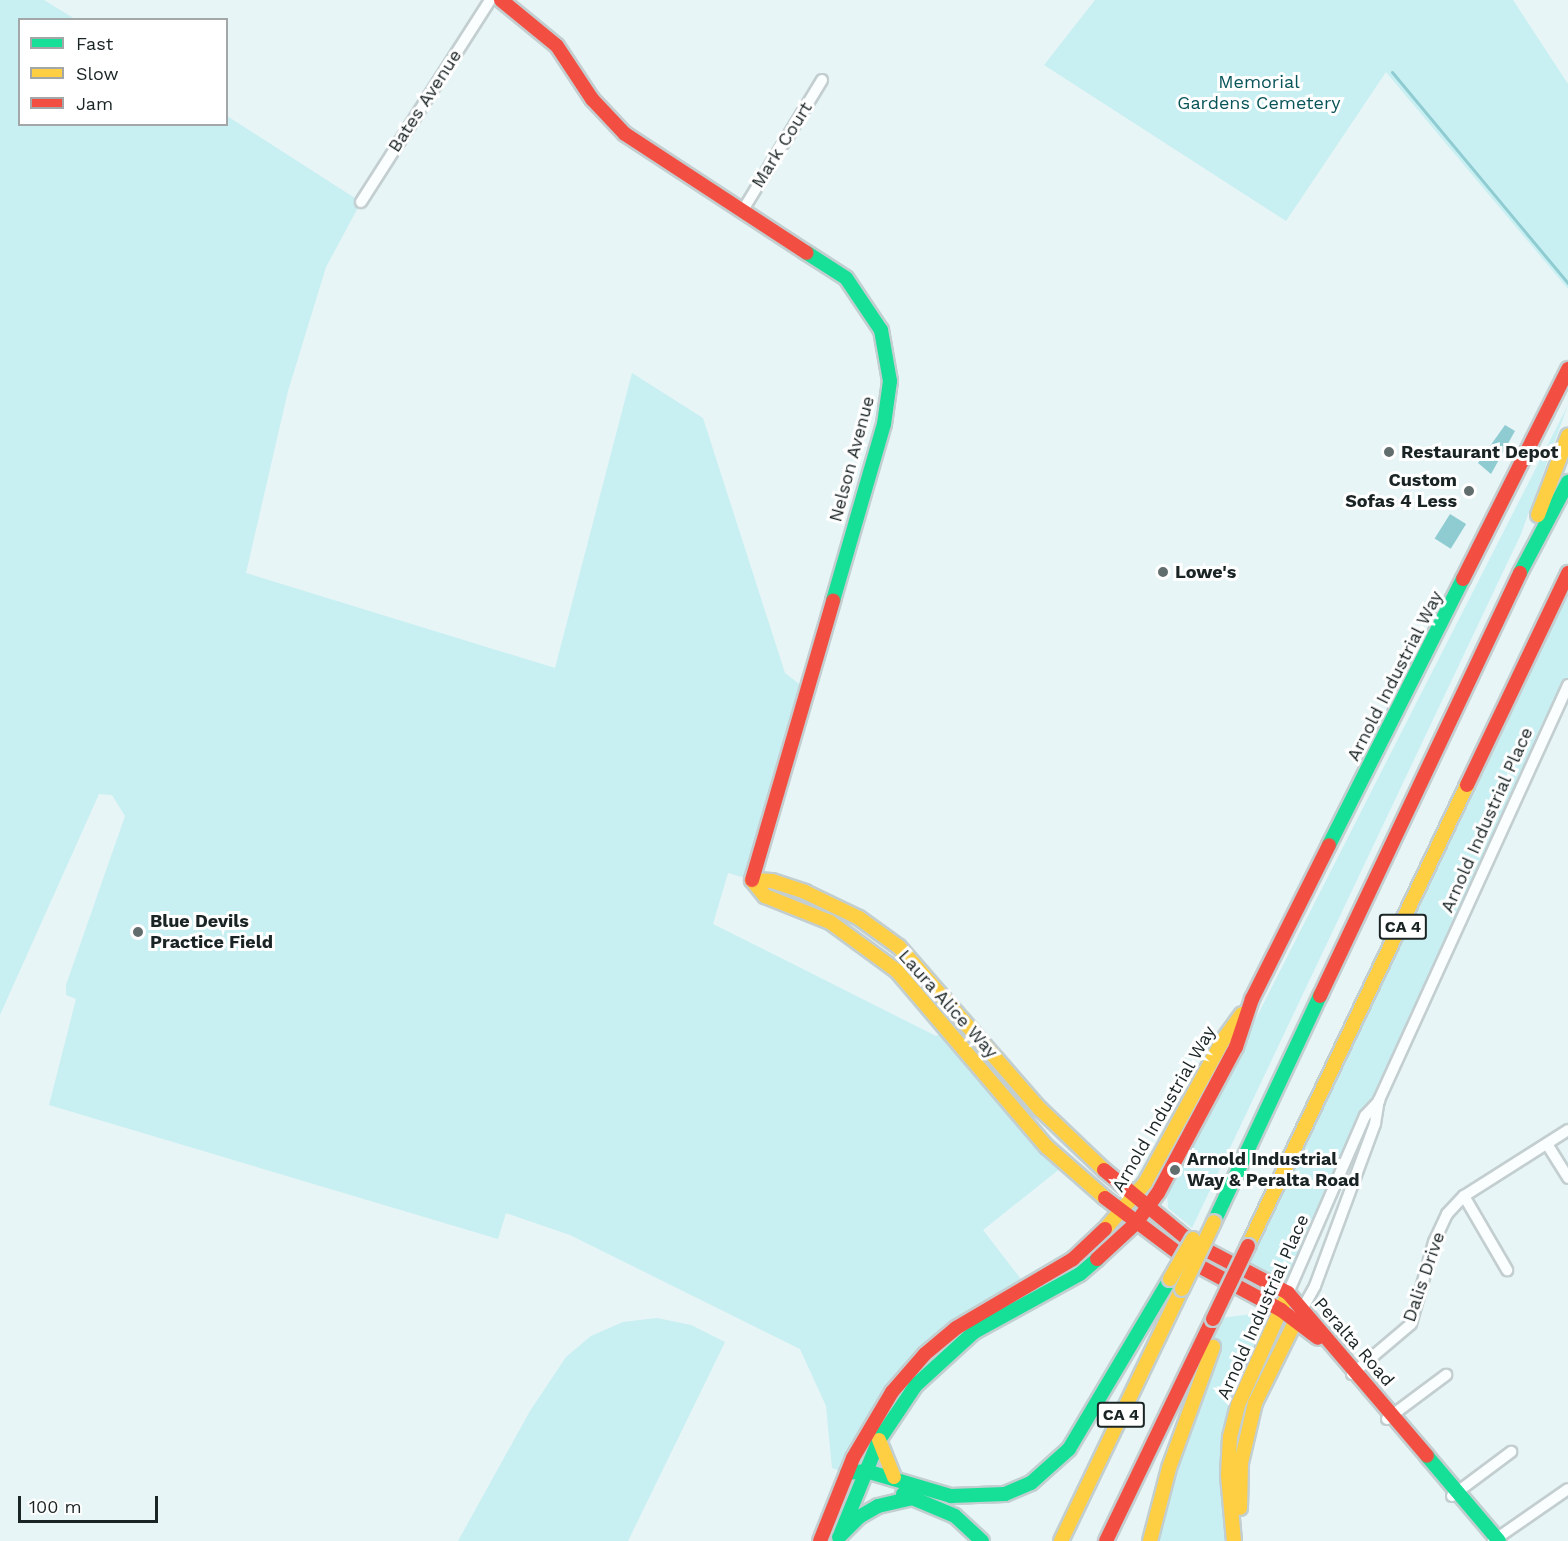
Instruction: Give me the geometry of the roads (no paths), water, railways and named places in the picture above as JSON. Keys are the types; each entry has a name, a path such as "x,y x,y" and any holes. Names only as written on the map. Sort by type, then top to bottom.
{"main road":[{"name":"Nelson Avenue","path":"501,0 557,46 597,106 625,134 846,278 861,295 881,330 890,381 878,447 752,880"},
{"name":"Arnold Industrial Way","path":"839,1539 879,1440 902,1404 940,1360 974,1332 1080,1274 1136,1223 1150,1205 1236,1047 1252,999 1568,369"},
{"path":"1508,596 1568,436"},
{"name":"CA 4","path":"1061,1541 1182,1289 1210,1219 1265,1111 1508,596 1568,482"},
{"name":"CA 4","path":"1106,1541 1217,1322 1246,1250 1568,573"},
{"path":"1553,605 1568,587"},
{"name":"Laura Alice Way","path":"752,880 772,881 805,892 860,918 899,947 1053,1122 1094,1161 1150,1205"},
{"name":"Laura Alice Way","path":"752,880 765,896 830,922 877,954 948,1028 1047,1146 1136,1223"},
{"name":"Arnold Industrial Way","path":"820,1541 864,1434 892,1392 925,1354 956,1328 1073,1259 1123,1213 1137,1194 1223,1040 1252,999"},
{"name":"Peralta Road","path":"1150,1205 1191,1242 1288,1293 1299,1315 1318,1339 1353,1373 1494,1540"},
{"path":"847,1473 894,1477 951,1496 974,1497 1005,1494 1051,1468 1069,1449 1170,1279 1210,1219"},
{"name":"Peralta Road","path":"1136,1223 1186,1259 1281,1310 1299,1315"},
{"name":"Arnold Industrial Place","path":"1234,1541 1228,1475 1230,1437 1239,1405 1288,1293"},
{"name":"Arnold Industrial Place","path":"1244,1541 1239,1494 1241,1463 1256,1403 1299,1315"},
{"path":"1150,1541 1169,1468 1217,1322"},
{"path":"879,1440 894,1477"},
{"path":"865,1475 955,1516 982,1541"},
{"path":"839,1539 859,1517 878,1506 913,1498"}],"street":[{"name":"Bates Avenue","path":"361,202 490,0"},
{"name":"Mark Court","path":"743,210 822,80"},
{"name":"Arnold Industrial Place","path":"1299,1315 1375,1124 1379,1100 1568,685"},
{"path":"1557,708 1568,713"},
{"name":"Arnold Industrial Place","path":"1288,1293 1365,1116 1379,1100"},
{"name":"Dalis Drive","path":"1353,1373 1411,1324 1434,1242 1447,1214 1464,1196 1568,1130"},
{"path":"1547,1144 1568,1178"},
{"path":"1464,1196 1507,1270"},
{"path":"1390,1417 1446,1375"},
{"path":"1455,1494 1511,1452"},
{"path":"1494,1540 1568,1489"}],"waterway":[{"path":"1392,72 1568,283"}],"place":[{"name":"Restaurant Depot","path":"1389,452"},
{"name":"Custom Sofas 4 Less","path":"1469,491"},
{"name":"Lowe's","path":"1163,572"},
{"name":"Blue Devils Practice Field","path":"138,932"},
{"name":"Arnold Industrial Way & Peralta Road","path":"1175,1170"}],"park label":[{"name":"Memorial Gardens Cemetery","path":"1259,94"}]}
